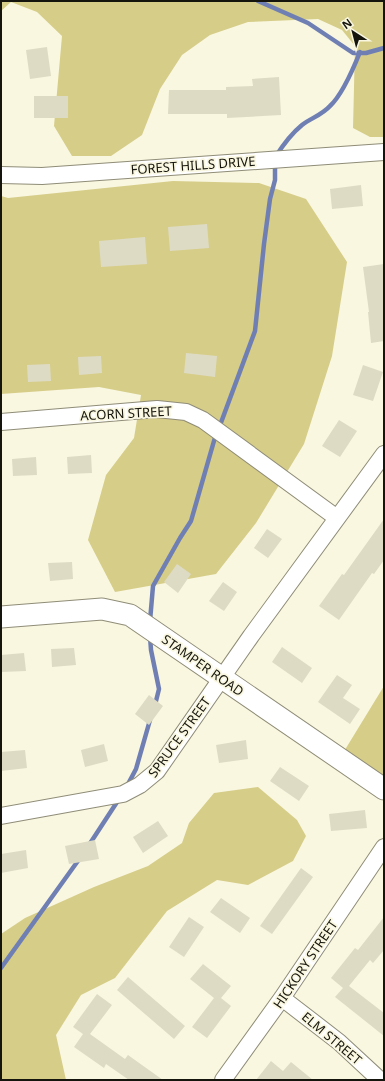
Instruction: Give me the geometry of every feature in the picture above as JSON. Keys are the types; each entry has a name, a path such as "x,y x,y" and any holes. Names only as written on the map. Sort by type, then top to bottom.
{"street":[{"name":"FOREST HILLS DRIVE","path":"1,175 42,176 384,152"},
{"name":"ACORN STREET","path":"1,422 157,409 186,412 203,420 337,518"},
{"name":"SPRUCE STREET","path":"1,816 113,796 140,786 157,771 222,678 384,454"},
{"name":"STAMPER ROAD","path":"1,617 102,608 121,612 139,620 384,789"},
{"name":"HICKORY STREET","path":"223,1080 282,998 384,847"},
{"name":"ELM STREET","path":"282,998 339,1042 380,1080"}],"shaded area":[{"path":"1,1 384,1 384,137 370,137 353,128 355,46 342,30 318,19 248,22 210,35 182,55 160,89 142,135 111,156 72,156 54,126 62,36 37,12 11,2 1,11"},
{"path":"173,181 259,183 306,199 347,262 332,356 304,444 256,523 216,574 115,592 88,540 106,475 134,438 141,395 99,387 1,394 1,196 8,198"},
{"path":"384,686 384,780 343,753"},
{"path":"258,787 297,820 306,836 293,861 248,885 217,880 167,911 115,978 81,995 56,1035 66,1080 1,1080 1,934 25,918 94,887 148,866 182,843 189,823 214,793"}],"building":[{"path":"47,47 51,76 30,79 26,50"},
{"path":"279,77 281,115 227,118 227,114 168,114 169,90 226,90 226,87 253,86 252,79"},
{"path":"34,96 68,96 68,118 34,118"},
{"path":"361,185 363,206 332,209 330,189"},
{"path":"207,224 209,248 170,251 168,227"},
{"path":"145,237 147,264 101,267 99,241"},
{"path":"384,264 384,341 371,343 369,312 363,267"},
{"path":"186,353 217,356 215,377 184,373"},
{"path":"101,356 102,373 79,375 78,357"},
{"path":"50,364 51,381 28,382 27,365"},
{"path":"363,365 383,372 373,401 353,395"},
{"path":"339,420 357,431 340,457 322,446"},
{"path":"91,455 92,473 68,474 67,457"},
{"path":"36,457 37,475 13,476 12,459"},
{"path":"384,519 384,560 374,574 372,573 339,620 319,606 342,574 344,575"},
{"path":"267,529 282,539 268,558 254,548"},
{"path":"72,562 73,579 50,581 48,563"},
{"path":"177,564 191,574 178,593 164,582"},
{"path":"223,582 237,592 224,611 209,601"},
{"path":"282,647 312,668 302,683 272,662"},
{"path":"74,648 76,665 52,667 51,649"},
{"path":"24,653 26,671 2,672 1,655"},
{"path":"337,675 352,685 343,698 360,709 350,724 318,702"},
{"path":"149,695 163,706 149,725 135,714"},
{"path":"246,740 248,759 219,763 216,745"},
{"path":"104,744 108,761 85,767 81,750"},
{"path":"25,750 27,768 1,771 1,752"},
{"path":"280,767 309,786 299,801 270,781"},
{"path":"365,810 367,828 331,831 329,814"},
{"path":"158,821 168,836 143,853 133,837"},
{"path":"95,840 99,859 69,864 65,846"},
{"path":"26,850 28,868 1,873 1,854"},
{"path":"301,868 313,877 272,934 260,926"},
{"path":"221,898 250,918 240,933 210,912"},
{"path":"189,917 204,927 184,957 169,947"},
{"path":"384,917 384,950 373,963 370,960 349,986 384,1013 384,1036 335,997 343,988 331,978 355,948 358,950"},
{"path":"203,964 231,986 221,998 231,1006 207,1038 192,1027 214,998 190,979"},
{"path":"128,977 185,1026 174,1039 117,990"},
{"path":"97,994 112,1005 90,1034 125,1059 128,1055 163,1080 129,1080 106,1064 104,1068 74,1047 83,1034 73,1027"},
{"path":"271,1061 283,1071 291,1062 313,1080 256,1080"}],"waterway":[{"path":"258,1 308,23 353,53 366,53 384,48"},
{"path":"276,156 298,128 324,112 339,95 360,52"},
{"path":"219,428 255,331 264,244 270,199 275,180 275,163"},
{"path":"150,621 153,586 191,521 216,434"},
{"path":"150,636 151,650 159,689 155,705"},
{"path":"127,786 136,769 150,720"},
{"path":"89,845 119,799"},
{"path":"1,968 80,858"}]}
